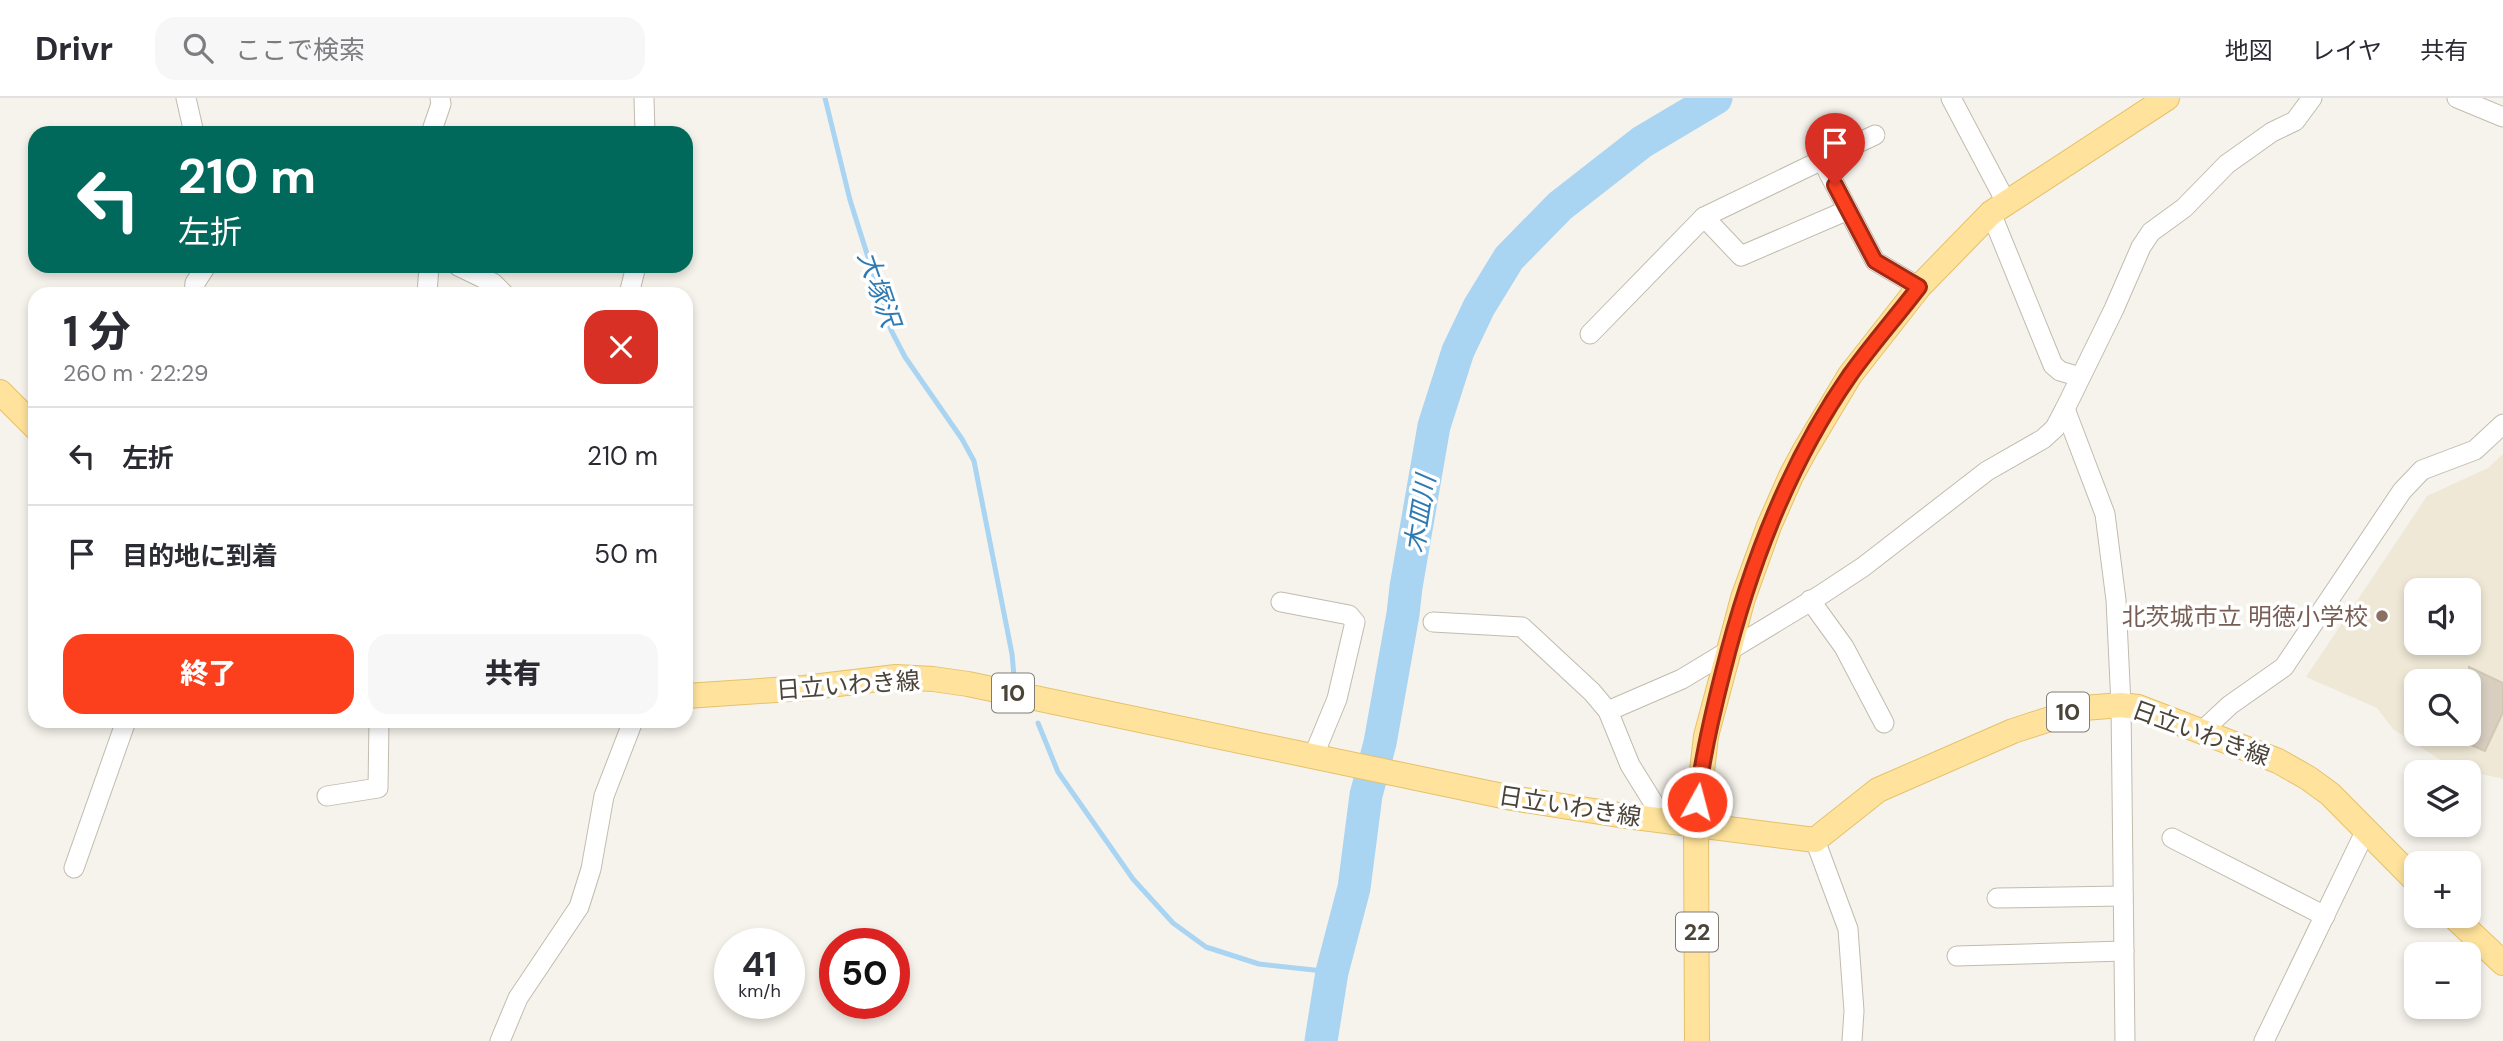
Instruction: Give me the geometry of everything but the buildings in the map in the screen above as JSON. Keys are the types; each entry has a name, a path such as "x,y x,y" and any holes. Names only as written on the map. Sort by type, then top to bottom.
{"main road":[{"path":"1696,824 1706,736 1743,598 1769,526 1805,450 1850,375 1919,287 1998,207 2167,98"},
{"path":"0,392 28,420"},
{"name":"日立いわき線","path":"693,696 804,688 896,677 933,679 968,684 1512,798 1661,821 1815,840 1878,790 2013,731 2084,708 2121,705 2138,707 2278,761 2308,778 2330,794 2404,869"},
{"name":"22","path":"1696,824 1698,1041"},
{"path":"2466,928 2503,963"}],"street":[{"path":"186,98 192,126"},
{"path":"433,126 441,104 440,98"},
{"path":"644,98 645,126"},
{"path":"1951,98 1998,207 2053,365 2060,371 2080,377"},
{"path":"1608,711 1682,679 1811,600 1863,567 1987,471 2043,439 2055,428 2065,409 2141,247 2151,232 2184,208 2227,164 2272,132 2295,121 2312,98"},
{"path":"2457,98 2503,117"},
{"path":"1590,334 1704,217 1875,135"},
{"path":"1822,160 1875,261 1919,287"},
{"path":"1704,217 1741,256 1848,210"},
{"path":"472,273 497,287"},
{"path":"2065,409 2105,514 2116,600 2121,705 2125,1041"},
{"path":"2201,732 2230,705 2284,667 2402,491 2422,470 2475,450 2503,424"},
{"path":"1811,600 1844,647 1884,723"},
{"path":"1281,602 1349,615 1355,622 1324,760"},
{"path":"1433,622 1522,627 1592,692 1608,711 1630,765 1653,802 1661,821"},
{"path":"74,868 124,728"},
{"path":"327,796 378,788 379,728"},
{"path":"500,1041 519,998 579,907 591,869 604,796 630,728"},
{"path":"2264,1041 2366,830"},
{"path":"2172,838 2325,916"},
{"path":"1815,840 1848,929 1854,1011 1852,1041"},
{"path":"1997,898 2123,896"},
{"path":"1957,956 2124,951"}],"shaded area":[{"name":"北茨城市立 明徳小学校","path":"2503,454 2503,779 2481,774 2481,760 2440,760 2419,746 2481,746 2481,669 2404,669 2404,736 2393,729 2377,708 2306,677 2427,496 2488,468"}],"waterway":[{"name":"大塚沢","path":"825,98 850,200 891,330 905,357 962,439 974,461 1014,676"},
{"name":"木皿川","path":"1321,1041 1332,972 1354,888 1366,795 1380,743 1434,426 1458,351 1479,307 1509,258 1560,206 1642,142 1716,98"},
{"path":"1038,723 1058,772 1133,879 1173,923 1206,947 1259,964 1332,972"}],"place":[{"name":"北茨城市立 明徳小学校","path":"2382,616"}],"route":[{"path":"1697,802 1706,736 1728,650 1769,526 1791,476 1850,375 1919,287 1875,261 1835,185"}]}
